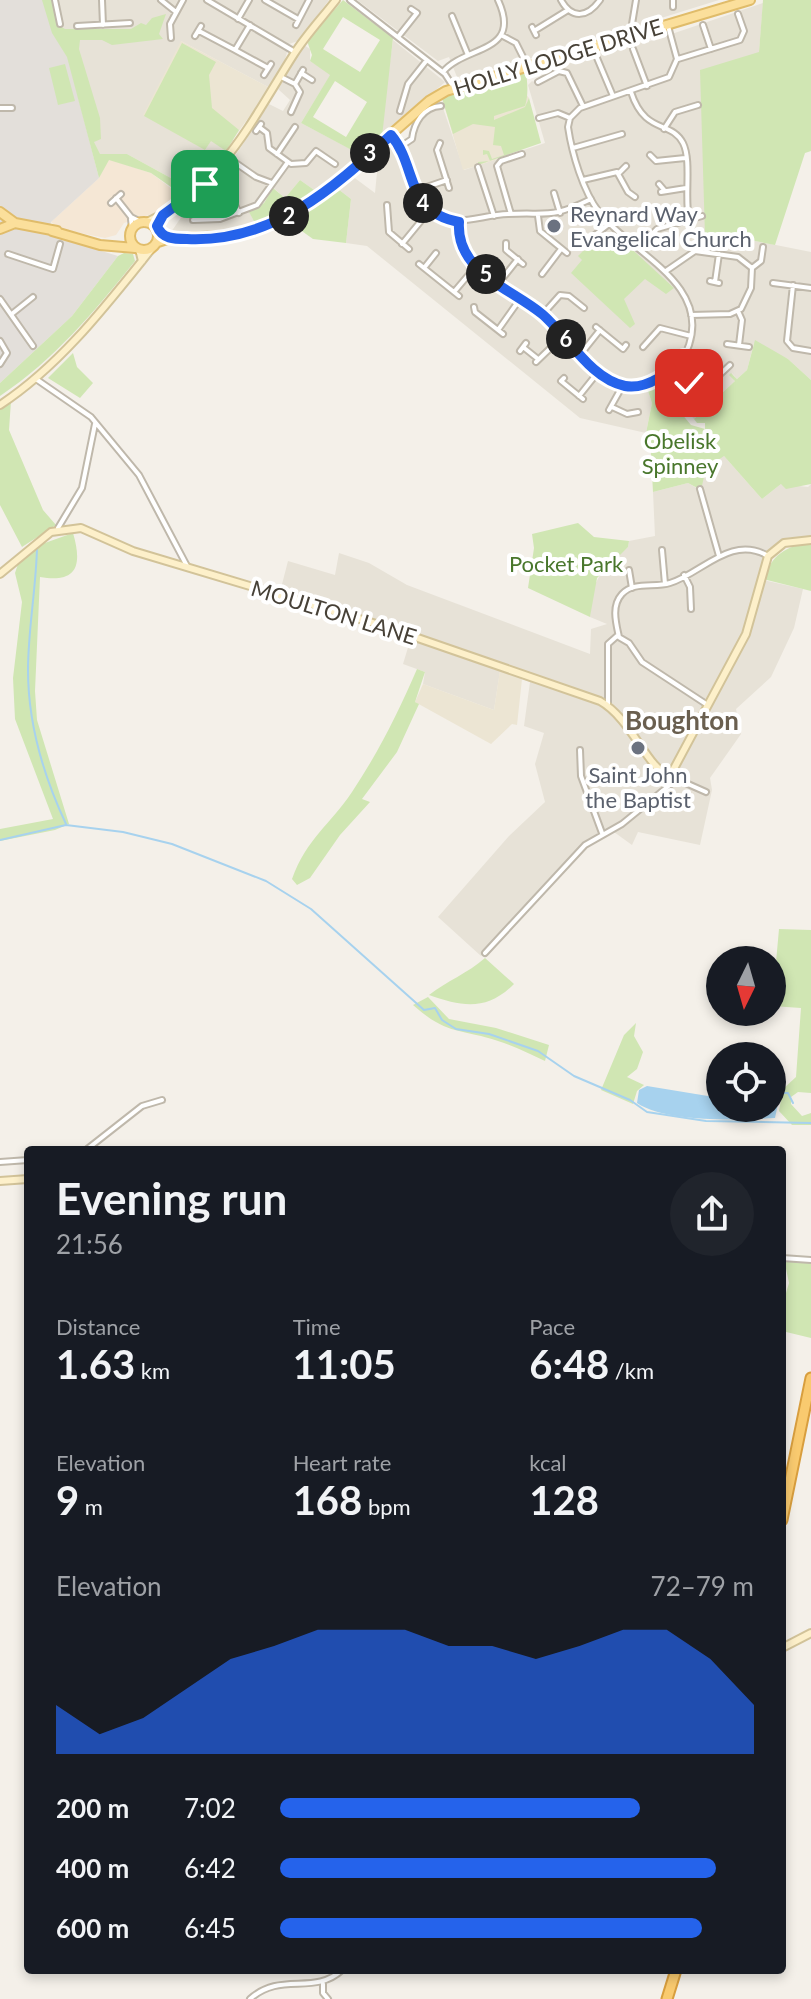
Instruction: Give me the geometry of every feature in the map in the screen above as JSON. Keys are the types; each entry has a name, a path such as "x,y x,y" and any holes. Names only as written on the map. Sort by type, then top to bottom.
{"highway":[{"path":"786,1500 811,1378"},
{"path":"667,1999 675,1974"}],"main road":[{"name":"HOLLY LODGE DRIVE","path":"155,245 170,238 226,237 279,221 317,199 433,98 454,88 750,0"},
{"path":"0,212 15,223 110,246 138,248 155,245 157,229"},
{"path":"0,212 0,228 15,223"},
{"path":"110,246 144,223 170,238"},
{"path":"130,232 130,242 138,248"}],"street":[{"path":"55,0 60,24"},
{"path":"102,0 103,25"},
{"path":"161,0 176,12"},
{"path":"171,38 172,20 183,0"},
{"path":"207,0 216,2 238,19 295,52"},
{"path":"238,19 249,0"},
{"path":"265,0 298,19"},
{"path":"296,25 309,0"},
{"path":"131,217 144,223 163,215 208,180 257,117 295,52 336,0"},
{"path":"350,0 443,72 454,88"},
{"path":"357,5 361,0"},
{"path":"443,72 452,62 492,45 501,35 505,19 498,0"},
{"path":"561,0 568,10 584,15 600,0"},
{"path":"632,24 636,0"},
{"path":"673,0 673,7"},
{"path":"398,37 417,13 411,9"},
{"path":"534,31 568,10"},
{"path":"677,59 742,38 741,16"},
{"path":"452,21 468,55"},
{"path":"77,26 130,23"},
{"path":"459,222 461,242 476,266 542,315 599,371 623,385 650,382 684,356 691,336 690,315 680,290 666,271 609,224 591,199 568,130 570,118 583,106 669,77 677,59 667,23"},
{"path":"235,50 250,25"},
{"path":"705,27 711,50"},
{"path":"195,36 200,28 269,66 264,75"},
{"path":"501,35 516,43 521,57"},
{"path":"636,52 647,86"},
{"path":"403,109 407,86 427,60"},
{"path":"599,60 613,96"},
{"path":"540,80 559,71 567,73 583,106"},
{"path":"295,84 302,72 312,80"},
{"path":"281,77 295,84 300,94 291,109"},
{"path":"631,91 639,113 682,142 689,219"},
{"name":"HOLLY LODGE DRIVE","path":"400,147 412,139 415,122 433,106 441,106"},
{"path":"664,129 675,112 696,107"},
{"path":"0,108 12,108"},
{"path":"541,120 557,113 570,118"},
{"path":"258,127 267,133 268,146 288,162 306,163 316,151 335,164"},
{"path":"277,154 295,127"},
{"path":"573,148 619,134"},
{"path":"391,135 400,147 415,191 430,210 459,222 511,214 538,216 560,213 591,199"},
{"path":"440,143 437,150 449,188"},
{"path":"511,214 497,166 520,155 520,162"},
{"path":"650,155 656,161 685,158"},
{"path":"233,161 256,177 272,183"},
{"path":"193,220 239,213 263,201 288,162"},
{"path":"583,180 619,173 626,166"},
{"path":"477,171 494,216"},
{"path":"619,173 628,192 636,197"},
{"path":"208,180 232,199 239,213"},
{"path":"415,191 447,180"},
{"path":"659,184 663,192 686,188"},
{"path":"554,193 560,213"},
{"path":"111,203 119,196 131,217 130,232"},
{"path":"390,208 388,231 409,249"},
{"path":"402,244 430,210"},
{"path":"157,229 163,215"},
{"path":"538,216 540,231 567,253"},
{"path":"639,249 655,230 702,216"},
{"path":"591,238 609,224"},
{"path":"8,254 53,269 60,244 54,232"},
{"path":"60,244 73,238"},
{"path":"506,243 506,250 523,264"},
{"path":"0,405 36,379 155,245"},
{"path":"690,315 738,311 748,299 752,268 761,261 763,247"},
{"path":"138,248 143,255 141,264"},
{"path":"545,273 561,249"},
{"path":"666,271 690,252 738,257 752,268"},
{"path":"424,268 435,253"},
{"path":"715,282 719,254"},
{"path":"498,284 518,259"},
{"path":"419,264 457,294 476,266"},
{"path":"773,283 811,288"},
{"path":"793,285 787,341 793,348 811,351"},
{"path":"542,315 560,295 569,296 583,305"},
{"path":"12,313 33,297"},
{"path":"0,299 12,313 20,332 33,346"},
{"path":"474,307 475,312 501,332 520,299"},
{"path":"738,311 742,320 739,345"},
{"path":"643,347 662,328 691,336"},
{"path":"580,355 598,329 623,349 626,345"},
{"path":"523,347 537,361 563,336"},
{"path":"0,341 7,353 0,364"},
{"path":"727,344 749,347"},
{"path":"684,356 701,364 712,379"},
{"path":"685,407 712,379 728,370"},
{"path":"564,378 561,381 581,397 599,371"},
{"path":"36,379 96,422 146,485 188,569"},
{"path":"689,383 686,386 696,396"},
{"path":"623,385 610,408 627,414 638,412"},
{"path":"0,574 58,528 82,488 96,422"},
{"path":"700,489 719,556"},
{"name":"MOULTON LANE","path":"58,528 81,528 127,549 383,626 608,705"},
{"path":"485,953 585,845 622,824 671,784 670,776 706,704 746,634 768,556 784,543 811,540"},
{"path":"662,550 665,584"},
{"path":"619,637 616,604 622,594 632,588 665,584 719,556 752,550 768,556"},
{"path":"629,570 632,588"},
{"path":"684,575 690,587 691,609"},
{"path":"619,637 629,643 642,662 706,704"},
{"path":"619,637 608,644 608,705 629,725 651,761 670,776 706,792"},
{"path":"580,750 581,776 602,833"},
{"path":"91,1146 142,1106 162,1100"},
{"path":"0,1162 24,1160"},
{"path":"0,1181 24,1179"},
{"path":"786,1258 811,1260"},
{"path":"786,1646 811,1633"},
{"path":"250,1999 277,1984 323,1984 337,1974"},
{"path":"323,1984 323,1993 328,1999"}],"shaded area":[{"path":"0,0 53,0 99,178 51,222 48,235 118,256 72,316 0,383"},
{"path":"53,0 329,0 298,41 289,44 285,60 270,88 181,41 205,150 217,129 234,140 217,163 189,188 127,154 120,159 94,157"},
{"path":"357,0 719,0 504,67 457,77 449,57 438,61"},
{"path":"763,3 759,52 705,236 735,237 811,252 811,380 788,359 754,343 747,370 737,379 732,373 735,381 694,419 660,381 647,388 652,403 646,433 580,418 367,246 346,243 351,199 338,189 352,176 375,193 379,152 393,143 397,149 412,144 418,122 433,110 443,108 464,170 545,143 528,85 532,81 537,84 561,74 566,61 654,40"},
{"path":"393,40 445,82 382,137 384,104"},
{"path":"181,41 270,88 233,139 217,129 205,150 143,115"},
{"path":"304,45 310,49 310,61 331,74 301,123 360,154 317,192 300,180 285,198 270,185 262,197 247,207 255,223 214,233 171,232 194,199 237,153 269,104 283,111 290,100 278,89"},
{"path":"515,80 529,98 508,156 463,170 442,98"},
{"path":"108,159 151,173 181,196 152,214 124,223 116,235 105,238 60,229 51,222 99,178"},
{"path":"724,456 762,499 781,484 808,487 811,484 811,536 786,538 763,556 759,579 803,589 794,628 771,677 736,709 741,734 710,778 712,790 700,845 638,832 632,845 614,832 598,833 586,842 481,956 438,917 509,836 545,802 535,764 544,733 524,726 530,682 500,671 494,710 423,684 425,672 403,664 413,631 280,592 288,561 335,575 339,553 369,563 407,585 590,654 591,629 607,624 590,617 593,588 604,568 628,547 629,541 655,536 653,492 688,483 700,490 697,459"},
{"path":"500,670 522,679 517,725 512,724 491,744 415,702 423,684 494,710"}],"green space":[{"path":"42,0 52,0 58,25 65,29 131,29 166,14 159,34 163,39 112,45 102,40 80,40 79,49 100,118 101,139 94,142 100,154 127,154 189,188 181,194 151,173 109,160 99,178 67,57 52,33"},
{"path":"343,0 393,38 382,137 361,155 301,123 330,75 310,61 312,55 307,41","holes":["343,17 380,40 360,72 323,49","335,81 367,102 346,137 313,117"]},
{"path":"763,0 811,0 811,151 805,153 775,245 735,237 705,236 700,70 759,52"},
{"path":"182,43 216,62 209,75 212,108 239,130 226,151 211,141 205,150 144,116"},
{"path":"65,64 75,101 58,105 49,68"},
{"path":"526,70 525,106 494,116 494,120 525,107 529,98 541,143 490,161 487,154 483,155 483,150 489,151 492,159 504,155 501,146 493,145 495,127 473,124 453,134 442,98"},
{"path":"300,180 317,192 290,211 256,225 249,212 264,203 273,188 285,198"},
{"path":"338,189 351,199 346,243 313,239 292,224"},
{"path":"623,241 674,288 666,294 645,279 624,299 635,324 630,328 571,273 582,260 578,256 583,251"},
{"path":"133,254 135,261 104,299 56,351 0,396 0,383 72,316 118,256"},
{"name":"Obelisk Spinney","path":"755,340 788,359 811,380 811,484 786,489 781,484 762,499 724,456 706,468 701,490 688,483 653,492 650,437 646,433 652,403 647,388 656,383 691,425 705,429 705,423 697,423 694,419 735,381 729,375 731,373 737,379 747,370"},
{"path":"73,353 77,367 93,383 80,398 48,378"},
{"path":"11,401 9,430 43,510 56,525 22,547 0,505 0,409"},
{"name":"Pocket Park","path":"578,523 594,537 629,541 628,547 597,578 590,617 528,588 534,548 532,534"},
{"path":"73,533 77,555 74,570 62,577 40,577 35,691 37,720 69,824 55,830 0,841 0,829 53,819 15,719 13,678 22,602 15,573 18,564 42,544"},
{"path":"811,543 811,591 763,579 781,553"},
{"path":"417,669 425,672 415,702 419,704 397,752 362,799 370,802 340,835 310,878 297,885 292,879 298,865 319,832 344,804 362,777 388,732"},
{"path":"779,929 811,930 811,1093 798,1092 791,1097 791,1104 802,1116 811,1113 811,1125 792,1125 786,1119 786,1086 796,1077 801,1008 786,1007 786,946 777,946"},
{"path":"485,958 514,984 504,993 484,1003 474,1004 429,995 472,968"},
{"path":"428,997 449,1019 496,1028 549,1045 545,1061 504,1043 445,1027 413,1005"},
{"path":"636,1023 634,1036 643,1052 637,1069 627,1077 644,1085 637,1091 633,1104 601,1090 624,1035"},
{"path":"811,1258 811,1338 786,1332 789,1283 786,1259"}],"water":[{"path":"647,1086 706,1096 706,1118 684,1117 650,1109 637,1103 639,1090"}],"waterway":[{"path":"37,548 28,655 31,710 39,749 66,824"},
{"path":"0,840 66,825 123,832 172,844 266,881 311,909 424,1010 435,1008 442,1020 456,1029 489,1034 538,1051 574,1076 630,1100 647,1112 706,1121 811,1123"},
{"path":"786,1093 793,1103"}],"place":[{"name":"Reynard Way Evangelical Church","path":"554,226"},
{"name":"Saint John the Baptist","path":"638,748"}],"district":[{"name":"Boughton","path":"682,720"}],"route":[{"path":"205,184 158,220 157,229 161,234 191,240 216,238 271,225 317,199 391,135 400,147 417,195 437,215 459,222 461,242 472,261 508,292 542,315 588,362 617,383 635,386 646,384 668,372 684,356 701,364 712,379 696,396 686,386 689,383"}]}
